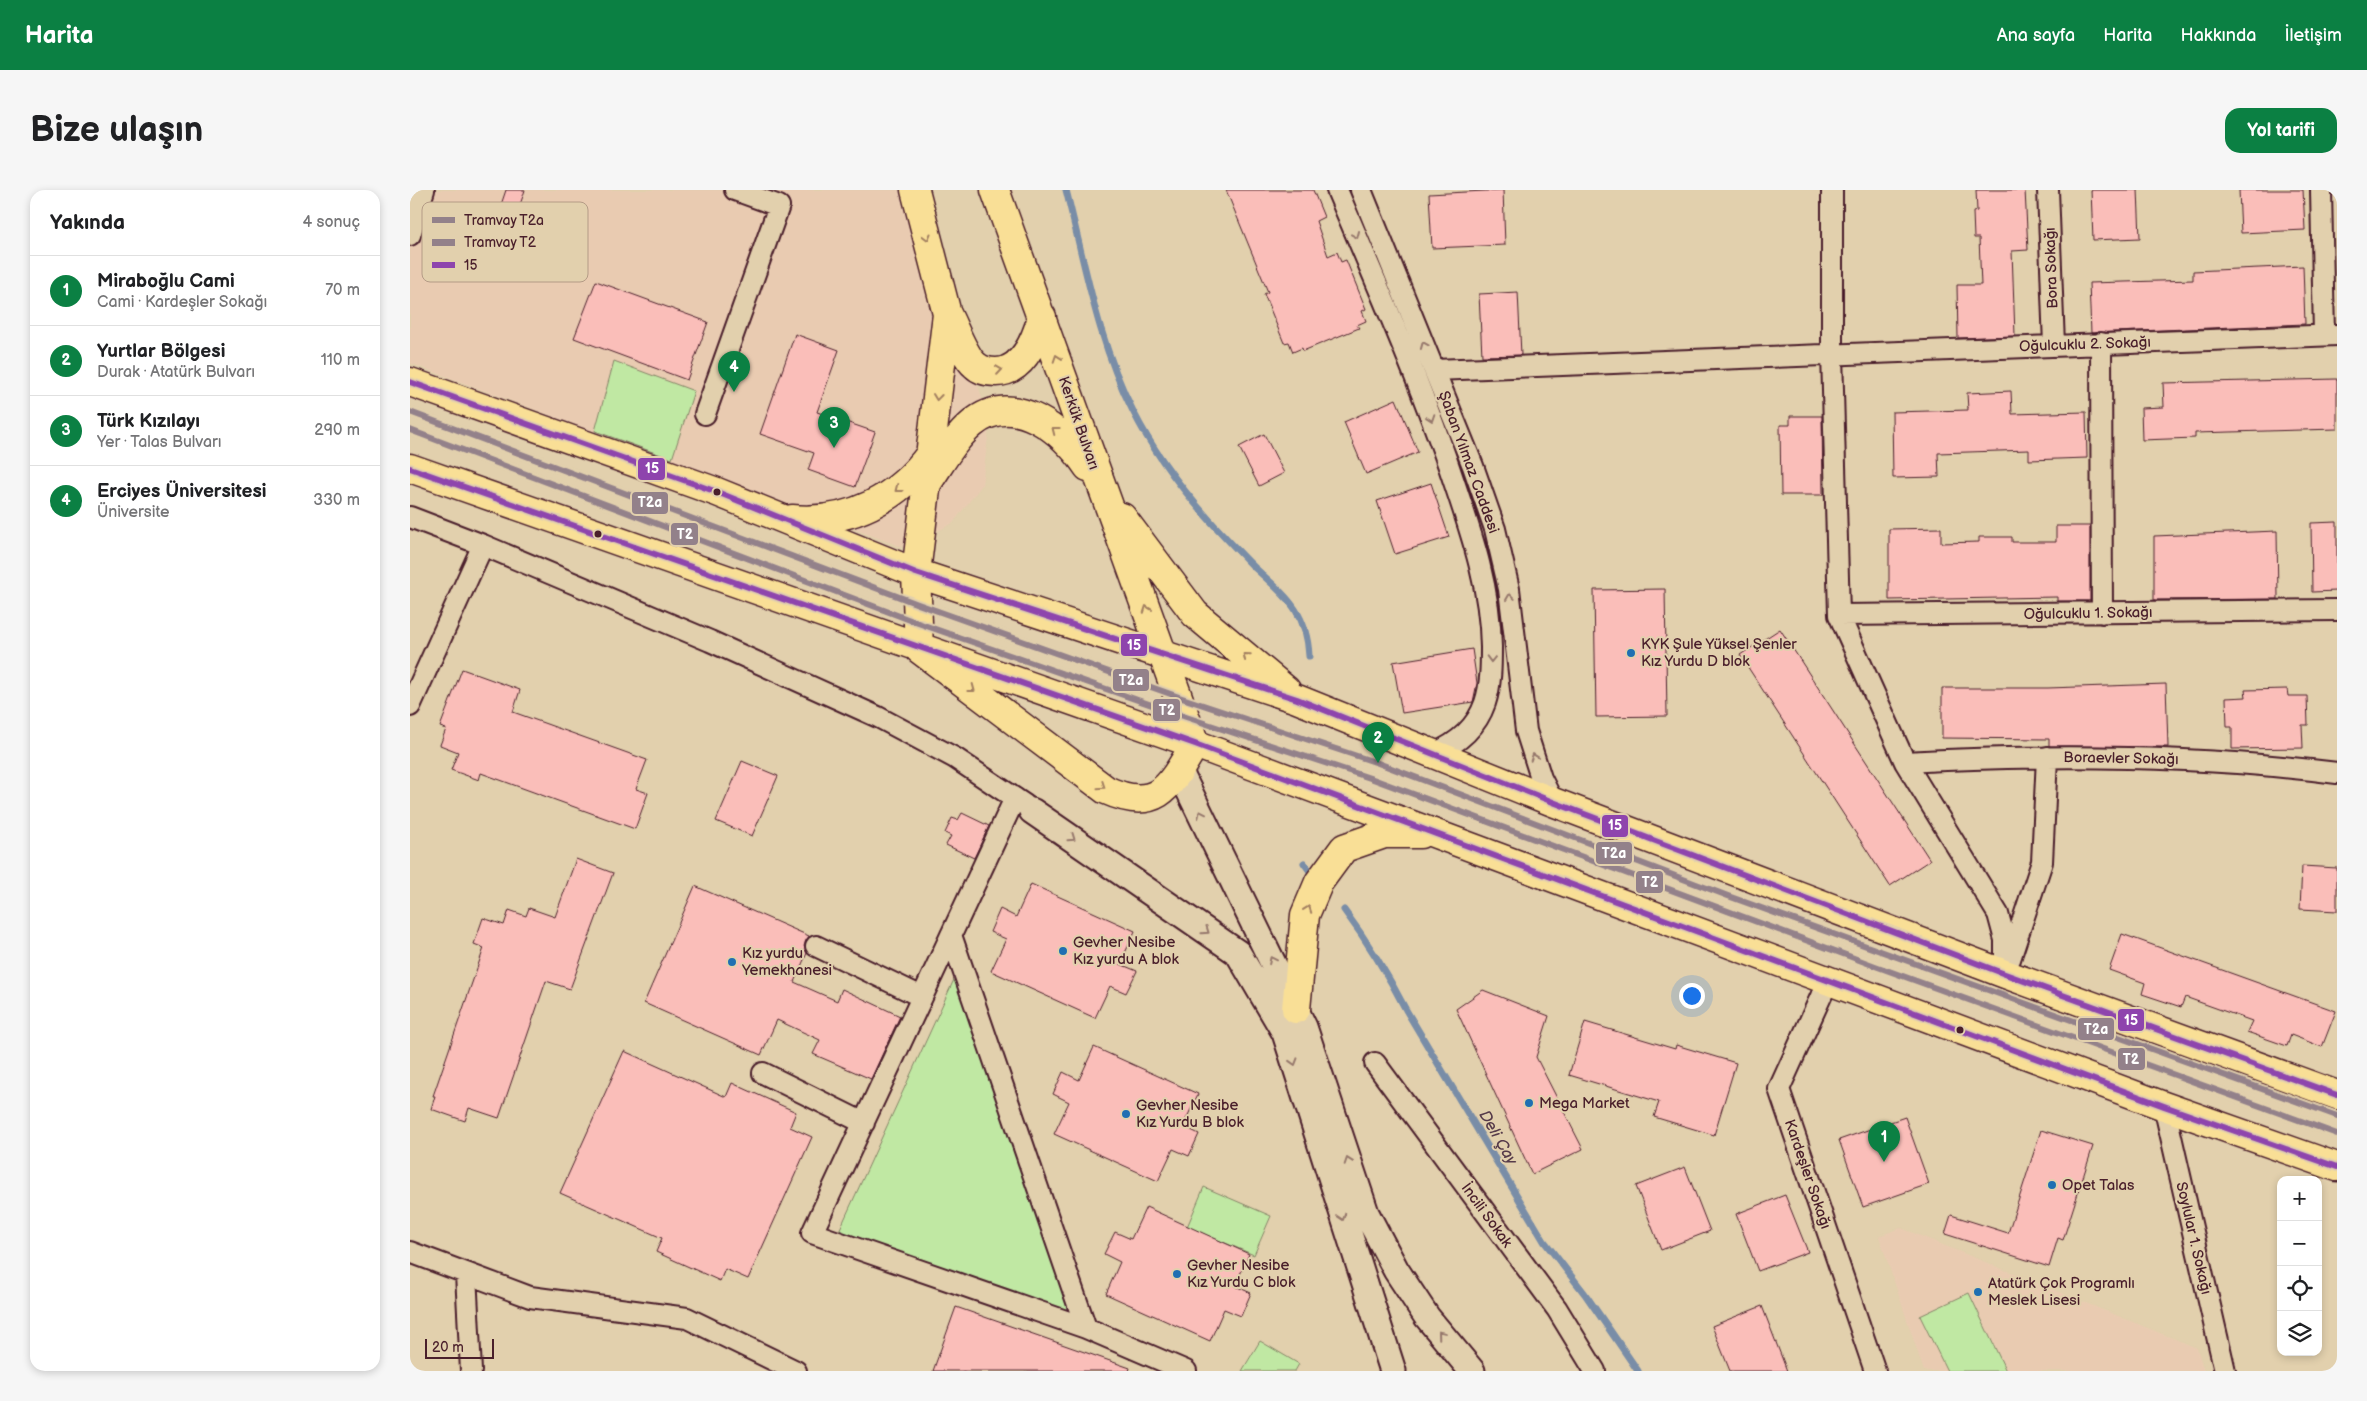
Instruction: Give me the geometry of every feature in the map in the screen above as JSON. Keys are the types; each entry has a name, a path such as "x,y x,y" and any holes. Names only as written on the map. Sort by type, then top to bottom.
{"main road":[{"path":"915,190 947,314 973,364 985,371 1000,372 1018,362 1033,342 1042,317"},
{"name":"Kerkük Bulvarı","path":"995,190 1195,744"},
{"path":"919,649 916,573 947,314"},
{"path":"410,382 717,492 916,573 1297,699 1553,802 2005,974 2337,1095"},
{"path":"927,482 970,426 990,413 1010,410 1034,417 1060,434 1085,462 1105,496 1196,614 1297,699"},
{"path":"780,518 823,519 845,515 867,507 888,496 904,484 930,454"},
{"path":"410,468 919,649 1195,744 2164,1106 2337,1167"},
{"path":"919,649 1106,790 1132,798 1155,795 1171,784 1195,744"},
{"path":"1296,1009 1305,916 1319,882 1344,848 1384,834 1437,834"}],"street":[{"path":"410,235 424,190"},
{"path":"705,414 779,206 735,190"},
{"name":"Şaban Yılmaz Caddesi","path":"1337,190 1426,404 1477,550 1484,579 1489,618 1491,663 1485,702 1472,726 1461,738 1448,748 1433,754"},
{"name":"Şaban Yılmaz Caddesi","path":"1361,190 1482,489 1495,529 1510,598 1526,731 1541,778 1553,802"},
{"path":"1832,190 1832,353 1839,615 1905,762 1998,914 2006,940 2005,974"},
{"name":"Bora Sokağı","path":"2048,190 2054,345"},
{"path":"2321,190 2330,335"},
{"name":"Oğulcuklu 2. Sokağı","path":"1434,370 2330,335"},
{"path":"2101,344 2102,613"},
{"path":"410,517 482,545 710,641 878,717 955,758 1238,953 1285,1033 1392,1371"},
{"path":"410,706 482,545"},
{"name":"Oğulcuklu 1. Sokağı","path":"1839,615 2337,610"},
{"path":"2005,974 2042,862 2047,757"},
{"name":"Boraevler Sokağı","path":"1905,762 2047,757 2147,758 2228,762 2337,773"},
{"path":"1179,770 1304,1027 1366,1213 1396,1270 1427,1317 1472,1371"},
{"path":"1023,804 951,935 812,1233 1086,1328 1186,1371"},
{"path":"951,935 1086,1328"},
{"path":"816,946 922,997"},
{"name":"Kardeşler Sokağı","path":"1828,981 1779,1089 1874,1371"},
{"name":"İncili Sokak","path":"1375,1063 1557,1309 1595,1371"},
{"path":"763,1073 864,1123"},
{"name":"Soylular 1. Sokağı","path":"2164,1106 2224,1371"},
{"path":"410,1252 530,1296 687,1318 796,1371"},
{"path":"466,1274 471,1371"}],"shaded area":[{"path":"410,190 911,190 990,421 982,485 953,523 905,548 410,363"},
{"name":"Atatürk Çok Programlı Meslek Lisesi","path":"1901,1228 2197,1348 2204,1371 1924,1371 1879,1236"}],"green space":[{"path":"614,361 694,391 672,459 595,431"},
{"path":"957,973 1079,1319 839,1231"},
{"path":"1204,1187 1271,1216 1254,1255 1187,1227"},
{"path":"1969,1293 2006,1371 1947,1371 1920,1316"},
{"path":"1260,1341 1299,1364 1295,1371 1242,1371"}],"building":[{"path":"506,190 525,190 521,202 502,202"},
{"path":"1226,190 1313,190 1324,217 1316,221 1328,256 1337,252 1341,262 1346,260 1366,309 1362,311 1366,321 1357,325 1359,328 1303,351 1302,348 1293,352 1289,342 1284,343 1264,294 1268,292"},
{"path":"1503,190 1505,245 1432,248 1429,194"},
{"path":"1976,190 2025,190 2028,250 2012,251 2015,336 1958,338 1957,285 1981,285 1979,238 1974,238 1973,212 1977,211"},
{"path":"2091,190 2138,190 2140,238 2093,240"},
{"path":"2239,190 2303,190 2305,230 2241,233"},
{"path":"2303,266 2305,324 2091,333 2089,283 2193,280 2193,271"},
{"path":"596,281 708,322 687,380 574,338"},
{"path":"1518,292 1521,355 1482,356 1479,294"},
{"path":"795,334 839,350 817,412 875,432 855,487 808,470 814,453 760,434"},
{"path":"2337,379 2337,429 2195,433 2195,438 2142,440 2141,408 2164,407 2163,383"},
{"path":"2011,391 2012,414 2086,412 2087,458 2029,460 2029,450 1938,453 1939,477 1893,478 1892,412 1968,410 1967,393"},
{"path":"1396,399 1418,452 1366,474 1344,422"},
{"path":"1790,416 1822,416 1823,495 1781,495 1780,425 1790,425"},
{"path":"1264,434 1284,473 1259,486 1239,447"},
{"path":"1431,483 1449,537 1395,554 1377,501"},
{"path":"2337,522 2337,591 2312,592 2311,523"},
{"path":"2056,526 2090,526 2090,601 2057,601 2057,597 1889,600 1889,529 1941,528 1941,543 1979,542 1979,537 2012,537 2012,542 2056,542"},
{"path":"2277,531 2278,599 2154,600 2154,536"},
{"name":"KYK Şule Yüksel Şenler Kız Yurdu D blok","path":"1665,589 1667,716 1596,717 1594,590"},
{"path":"1780,629 1930,860 1890,886 1740,655"},
{"path":"1472,649 1477,683 1473,702 1402,713 1393,662"},
{"path":"462,669 520,690 513,712 647,760 636,789 648,793 635,829 481,773 479,780 451,770 458,752 440,745 446,729 440,727"},
{"path":"2166,684 2168,747 2049,746 2049,739 1942,738 1942,688 2048,688"},
{"path":"2287,689 2288,696 2307,696 2308,725 2302,725 2303,748 2232,749 2232,727 2227,727 2226,698 2246,697 2245,690"},
{"path":"742,761 778,776 752,836 716,821"},
{"path":"962,813 989,826 974,858 946,845 951,836 945,833 952,818 958,820"},
{"path":"576,859 613,873 570,989 546,981 499,1118 469,1108 465,1121 431,1109 435,1096 433,1096 484,948 474,944 483,918 504,925 509,910 526,916 529,908 555,917"},
{"path":"2302,866 2337,868 2337,911 2300,909"},
{"name":"Gevher Nesibe Kız yurdu A blok","path":"1031,884 1135,931 1120,964 1137,971 1126,993 1110,986 1095,1018 991,971 1006,939 990,932 1000,909 1016,917"},
{"name":"Kız yurdu Yemekhanesi","path":"695,886 809,936 804,946 807,953 794,982 837,1001 842,989 900,1016 871,1079 813,1054 820,1040 777,1020 761,1055 644,1003"},
{"path":"2122,934 2336,1011 2322,1047 2291,1035 2287,1046 2247,1032 2252,1021 2185,997 2181,1007 2142,994 2145,983 2109,970"},
{"name":"Mega Market","path":"1483,990 1549,1016 1536,1057 1583,1149 1532,1174 1456,1009"},
{"path":"1585,1022 1675,1049 1676,1045 1736,1063 1714,1135 1654,1117 1659,1102 1569,1075"},
{"name":"Gevher Nesibe Kız Yurdu B blok","path":"1094,1047 1198,1094 1183,1126 1199,1134 1189,1156 1173,1149 1158,1181 1054,1134 1069,1102 1053,1094 1063,1072 1079,1080"},
{"path":"624,1051 726,1097 732,1083 796,1112 790,1127 812,1137 748,1279 725,1269 720,1281 656,1252 662,1238 560,1193"},
{"path":"1905,1117 1929,1184 1863,1207 1839,1140"},
{"path":"2041,1130 2093,1146 2063,1240 2058,1238 2049,1267 1945,1234 1951,1215 2008,1233"},
{"path":"1685,1167 1710,1231 1661,1250 1636,1186"},
{"path":"1785,1195 1808,1252 1758,1271 1736,1214"},
{"name":"Gevher Nesibe Kız Yurdu C blok","path":"1146,1207 1249,1254 1235,1286 1251,1293 1241,1316 1224,1309 1210,1341 1106,1294 1120,1262 1104,1254 1115,1232 1131,1239"},
{"path":"1762,1306 1787,1371 1730,1371 1712,1326"},
{"path":"956,1307 1130,1368 1129,1371 933,1371"}],"waterway":[{"path":"1066,190 1101,331 1121,385 1141,427 1160,457 1191,499 1238,551 1292,605 1304,627 1309,656"},
{"name":"Deli Çay","path":"1304,863 1312,874"},
{"name":"Deli Çay","path":"1344,910 1377,959 1544,1241 1585,1294 1638,1371"}],"tram line":[{"name":"T2a","path":"410,412 918,604 1179,697 1378,763 1728,896 2337,1116"},
{"name":"T2","path":"410,430 918,623 1186,717 1373,779 1878,967 2337,1134"}],"transit line":[{"name":"15","path":"410,382 717,492 916,573 1297,699 1553,802 2005,974 2337,1095"},
{"name":"15","path":"410,468 1195,744 2164,1106 2337,1167"}],"place":[{"name":"Erciyes Üniversitesi","path":"734,392"},
{"name":"Türk Kızılayı","path":"834,448"},
{"name":"KYK Şule Yüksel Şenler Kız Yurdu D blok","path":"1631,653"},
{"name":"Yurtlar Bölgesi","path":"1378,763"},
{"name":"Gevher Nesibe Kız yurdu A blok","path":"1063,951"},
{"name":"Kız yurdu Yemekhanesi","path":"732,962"},
{"name":"Mega Market","path":"1529,1103"},
{"name":"Gevher Nesibe Kız Yurdu B blok","path":"1126,1114"},
{"name":"Miraboğlu Cami","path":"1884,1162"},
{"name":"Opet Talas","path":"2052,1185"},
{"name":"Gevher Nesibe Kız Yurdu C blok","path":"1177,1274"},
{"name":"Atatürk Çok Programlı Meslek Lisesi","path":"1978,1292"}]}
